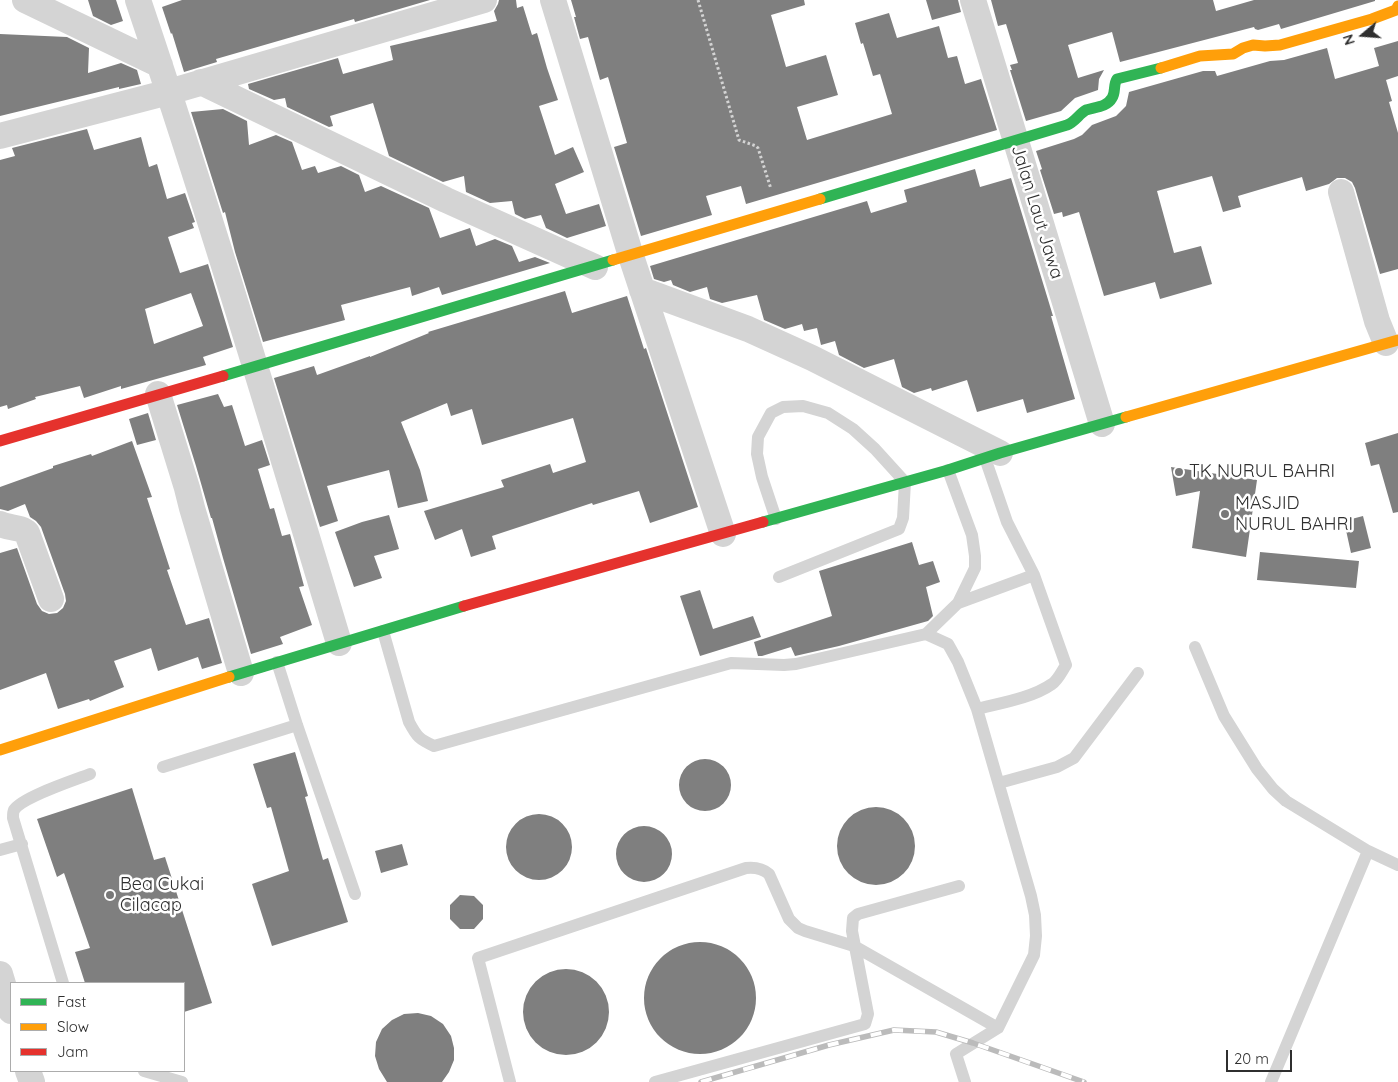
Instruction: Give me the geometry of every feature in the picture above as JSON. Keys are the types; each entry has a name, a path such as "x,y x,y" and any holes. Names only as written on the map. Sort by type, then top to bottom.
{"street":[{"path":"24,0 160,64"},
{"path":"138,0 256,367 339,643"},
{"path":"0,136 168,92 484,0"},
{"path":"553,0 631,256 723,534"},
{"name":"Jalan Laut Jawa","path":"972,0 1102,424"},
{"path":"0,441 631,256 1071,123 1082,112 1109,102 1114,93 1113,85 1117,78 1200,56 1233,54 1243,48 1253,46 1280,45 1372,19 1396,10 1398,6"},
{"path":"201,82 446,200 595,266"},
{"path":"0,750 241,673 433,615 948,470 993,455 1392,341 1377,321 1341,192"},
{"path":"642,290 748,330 812,358 993,455"},
{"path":"158,394 181,466 241,673"},
{"path":"0,524 9,528 24,530 27,534 51,599"},
{"path":"0,974 10,1008"}],"lane":[{"path":"776,519 762,477 757,454 758,437 771,413 783,407 803,406 828,413 853,429 870,444 905,482 903,518 899,529 780,576"},
{"path":"978,709 1018,698 1054,683 1066,665 1034,575 1007,522 993,455"},
{"path":"383,631 409,722 415,734 434,746 731,663 796,664 926,634 958,602 975,568 972,535 948,470"},
{"path":"958,602 1034,575"},
{"path":"926,634 948,644 958,662 978,709 1035,915 1036,936 1034,955 998,1028 956,1054 965,1082"},
{"path":"1195,647 1224,716 1257,769 1273,789 1286,801 1368,851 1398,865"},
{"path":"277,662 355,894"},
{"path":"999,783 1057,767 1074,758 1138,673"},
{"path":"163,767 297,725"},
{"path":"64,982 13,818 14,809 24,800 90,774"},
{"path":"0,850 22,844"},
{"path":"1271,1082 1368,851"},
{"path":"510,1082 478,958 746,868 754,867 765,870 769,874 788,919 798,928 805,932 854,946 998,1028"},
{"path":"655,1082 865,1024 868,1014 854,946 853,918 858,914 959,886"},
{"path":"147,1072 182,1082"}],"path":[{"path":"698,0 740,140 758,148 778,211"}],"building":[{"path":"88,0 116,0 123,21 111,25 93,16"},
{"path":"182,0 430,0 355,22 354,19 216,59 217,62 184,72 162,7"},
{"path":"499,0 516,0 517,8 523,6 532,35 537,33 558,100 539,106 555,155 573,147 584,172 555,184 566,214 599,204 606,226 567,238 546,228 541,215 525,219 515,214 512,201 490,203 466,192 464,176 443,182 389,156 373,103 330,116 333,126 329,127 287,107 285,98 274,100 249,89 248,84 338,58 343,74 393,60 390,46 497,21 494,11"},
{"path":"571,0 804,0 805,5 771,15 786,67 826,55 838,95 797,107 807,140 892,114 880,74 873,76 855,23 889,13 897,38 939,26 948,58 957,56 965,84 981,79 997,130 746,204 741,186 706,196 712,215 641,236 614,147 627,143 608,77 600,80 588,37 580,39"},
{"path":"926,0 958,0 961,12 932,20"},
{"path":"991,0 1213,0 1216,11 1254,0 1375,1 1281,29 1279,24 1258,30 1254,27 1120,62 1112,32 1068,45 1078,78 1104,70 1099,79 1098,90 1075,98 1061,111 1026,121 1010,70 1012,70 1010,65 1018,63 1006,24 998,26"},
{"path":"0,34 67,37 89,48 88,73 121,63 137,70 141,84 119,89 119,87 0,116"},
{"path":"1398,41 1398,76 1386,80 1392,101 1389,102 1398,133 1398,269 1380,274 1355,188 1352,182 1345,178 1337,178 1329,184 1306,191 1302,177 1238,196 1241,207 1223,212 1212,176 1157,191 1174,253 1201,246 1212,284 1160,299 1155,282 1104,296 1079,212 1063,217 1062,212 1054,214 1036,151 1074,139 1082,135 1092,125 1116,116 1126,106 1129,92 1203,71 1215,71 1217,76 1327,48 1335,79 1379,66 1374,48"},
{"path":"223,109 247,121 249,145 276,135 292,142 302,170 315,166 318,173 341,166 359,175 365,192 381,186 429,208 440,238 470,228 476,246 495,239 512,246 519,262 535,257 550,263 442,295 439,287 412,296 410,287 341,305 345,320 263,342 235,252 225,212 223,213 191,112"},
{"path":"87,129 94,150 141,137 149,167 157,164 167,199 185,193 195,222 192,223 194,228 168,237 180,273 208,264 233,347 203,357 206,365 121,389 121,386 84,398 80,386 35,397 36,399 8,409 7,405 0,407 0,160 15,156 12,148","holes":["191,293 203,326 154,344 145,309"]},
{"path":"975,169 980,187 1011,178 1053,316 1051,316 1075,399 1027,413 1023,399 977,412 967,380 932,391 931,388 914,393 902,387 894,359 864,368 839,355 835,341 821,345 817,328 804,331 802,324 785,329 764,320 757,295 722,303 710,299 707,287 690,292 673,285 671,280 664,282 654,279 650,266 867,201 871,213 907,202 904,190"},
{"path":"565,291 572,313 627,296 698,507 650,523 639,491 593,505 592,503 492,536 496,549 471,557 462,529 435,540 424,511 504,487 501,480 550,464 553,473 586,462 573,418 482,445 472,409 451,416 447,403 401,422 420,470 428,501 398,508 389,470 327,486 338,521 320,527 274,378 314,366 317,375 370,357 428,332"},
{"path":"218,394 224,407 232,405 245,446 262,440 270,465 258,469 270,509 274,508 282,536 290,534 304,586 299,587 312,625 280,637 283,644 251,654 177,405"},
{"path":"148,413 156,440 137,445 129,419"},
{"path":"1398,433 1398,512 1393,513 1379,464 1371,466 1365,443"},
{"path":"132,441 152,497 147,498 170,569 167,570 186,625 209,618 222,663 202,669 198,657 158,671 151,648 114,661 124,687 90,701 89,699 58,709 46,673 0,690 0,553 17,548 37,604 42,611 49,614 57,613 63,608 66,601 41,527 30,517 25,504 8,511 0,509 0,487 53,468 53,466 91,454 92,456"},
{"name":"MASJID NURUL BAHRI","path":"1171,467 1257,480 1246,557 1192,548 1200,491 1176,496"},
{"path":"389,515 399,549 374,556 382,578 354,587 335,532"},
{"path":"1363,516 1371,548 1351,553 1344,521"},
{"path":"912,542 919,565 933,561 940,582 926,587 933,616 928,621 839,646 795,656 791,647 758,656 754,642 832,616 819,571"},
{"path":"1260,552 1359,561 1356,588 1257,580"},
{"path":"700,590 713,629 753,616 761,637 700,656 680,596"},
{"path":"295,752 308,796 305,797 323,860 328,858 348,922 272,946 252,884 289,871 271,807 267,808 253,764"},
{"path":"705,759 715,761 723,767 729,775 731,785 729,795 723,803 715,809 705,811 695,809 687,803 681,795 679,785 681,775 687,767 695,761"},
{"name":"Bea Cukai Cilacap","path":"132,788 154,860 165,857 212,1003 185,1012 185,982 85,982 75,952 90,948 64,873 57,877 37,819"},
{"path":"876,807 891,810 908,824 912,831 915,846 912,861 898,878 891,882 876,885 861,882 844,868 840,861 837,846 840,831 854,814 861,810"},
{"path":"533,814 545,814 557,819 567,829 572,841 570,860 557,875 545,880 533,880 521,875 511,865 506,853 506,841 511,829 521,819"},
{"path":"644,826 655,828 664,834 670,843 672,854 670,865 664,874 655,880 644,882 633,880 624,874 618,865 616,854 618,843 624,834 633,828"},
{"path":"402,844 408,865 381,873 375,851"},
{"path":"460,895 474,896 483,905 483,919 474,929 460,929 450,919 450,905"},
{"path":"700,942 721,946 740,958 752,977 756,998 752,1019 740,1038 721,1050 700,1054 679,1050 660,1038 648,1019 644,998 648,977 660,958 679,946"},
{"path":"566,969 582,973 596,982 605,996 609,1012 605,1028 596,1042 582,1051 566,1055 550,1051 536,1042 527,1028 523,1012 527,996 536,982 550,973"},
{"path":"418,1013 431,1016 443,1024 451,1036 454,1060 449,1072 442,1082 387,1082 379,1069 375,1056 376,1042 382,1029 392,1020 404,1014"}],"railway":[{"path":"701,1082 829,1045 894,1030 936,1032 1084,1082"}],"traffic: fast":[{"path":"820,199 1067,125 1086,110 1104,105 1110,101 1117,79 1161,68"},
{"path":"223,376 613,260"},
{"path":"763,522 1126,417"},
{"path":"229,677 464,606"}],"traffic: slow":[{"path":"1161,68 1200,56 1233,54 1253,45 1280,45 1372,19 1396,10 1398,6"},
{"path":"613,260 820,199"},
{"path":"1126,417 1398,340"},
{"path":"0,750 229,677"}],"traffic: jam":[{"path":"0,441 223,376"},
{"path":"464,606 763,522"}],"place":[{"name":"TK NURUL BAHRI","path":"1179,472"},
{"name":"MASJID NURUL BAHRI","path":"1225,514"},
{"name":"Bea Cukai Cilacap","path":"110,895"}]}
